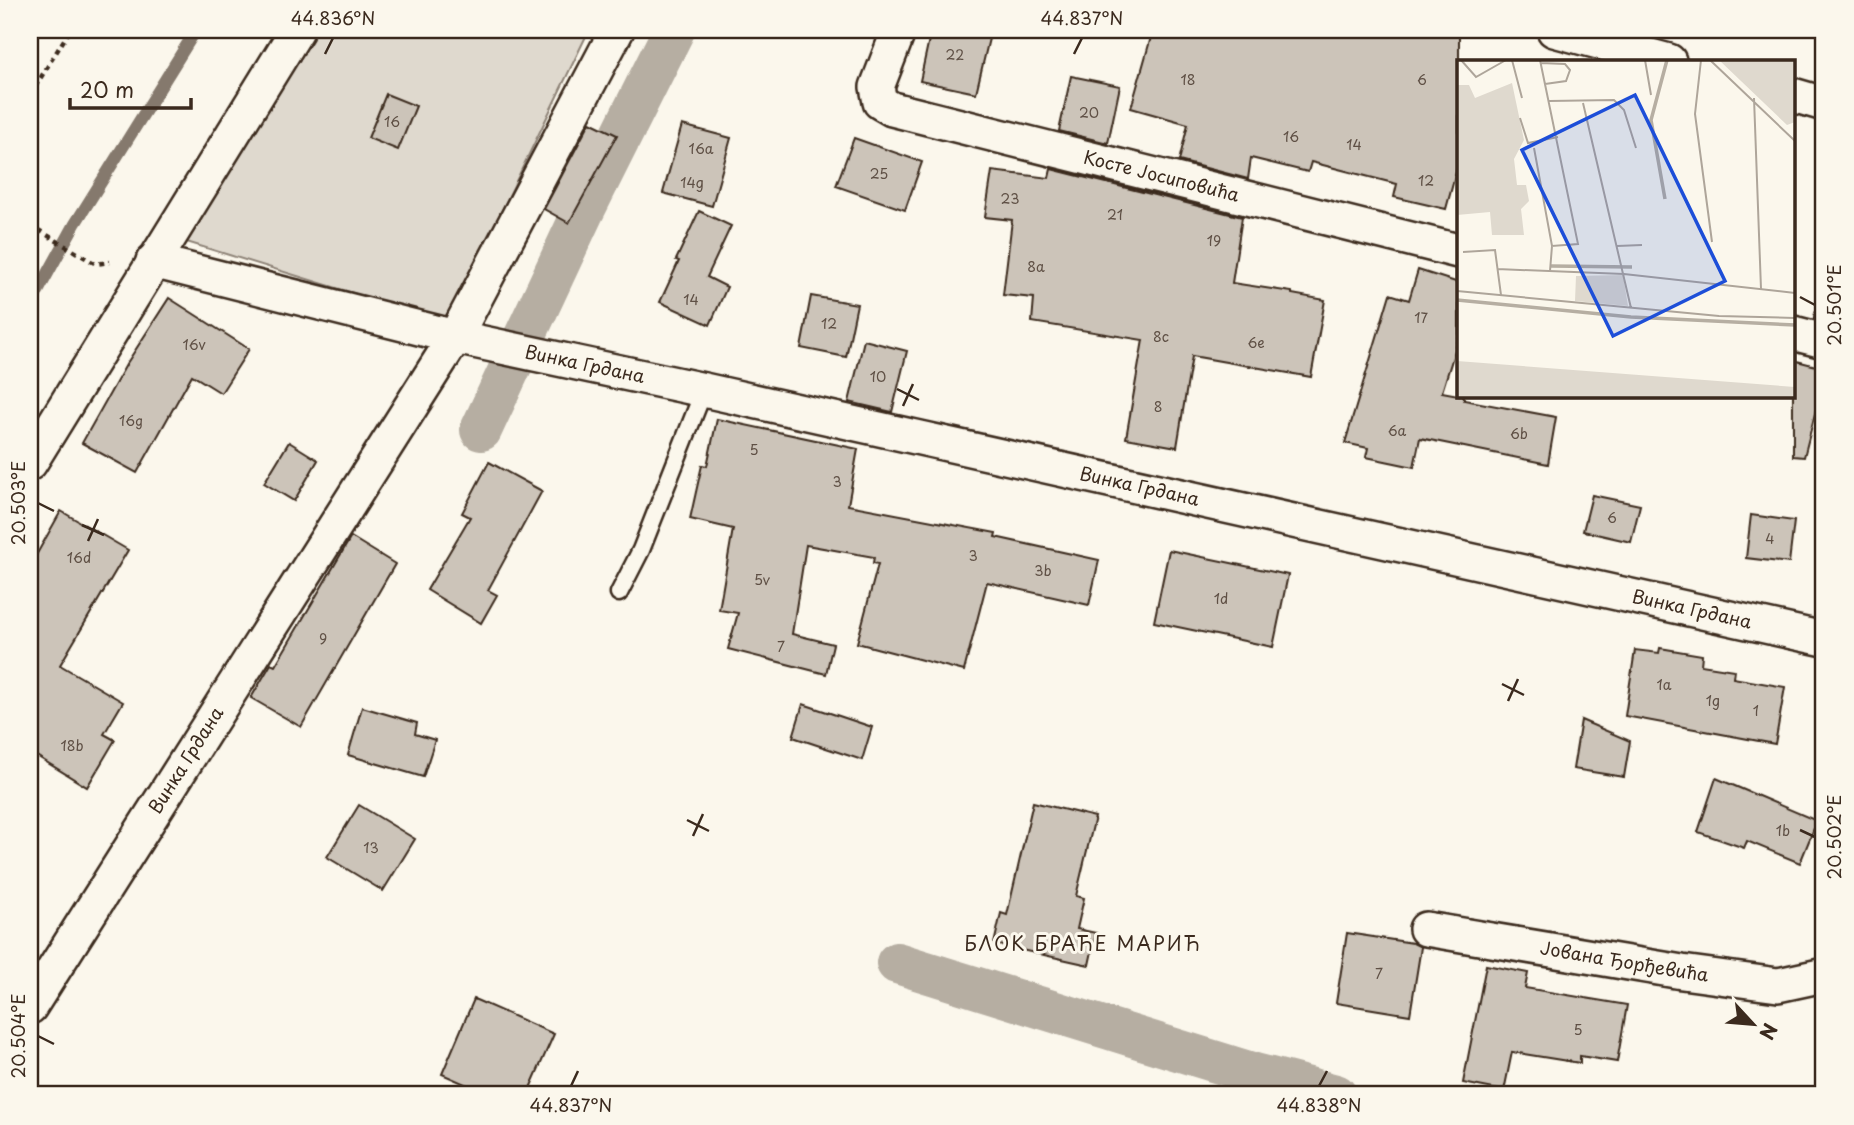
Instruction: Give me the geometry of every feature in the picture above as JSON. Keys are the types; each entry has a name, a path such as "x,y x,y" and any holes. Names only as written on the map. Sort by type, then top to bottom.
{"street":[{"path":"30,463 297,30"},
{"name":"Винка Грдана","path":"30,1007 455,337 617,30"},
{"name":"Косте Јосиповића","path":"899,30 877,87 880,102 891,109 1457,251"},
{"path":"1554,30 1665,60"},
{"path":"1794,95 1824,104"},
{"name":"Винка Грдана","path":"153,261 455,337 1824,639"},
{"name":"Јована Ђорђевића","path":"1426,929 1682,972 1778,985 1824,975"}],"lane":[{"path":"619,593 640,550 704,390"}],"path":[{"path":"30,95 70,30"},
{"path":"30,225 96,264 153,261"}],"shaded area":[{"path":"310,30 589,30 448,322 180,240"}],"building":[{"path":"931,30 991,30 976,93 920,81"},
{"path":"1153,30 1440,30 1459,35 1457,168 1446,209 1394,197 1397,184 1311,162 1308,172 1251,158 1248,179 1179,161 1188,124 1131,108"},
{"path":"1071,76 1120,86 1108,143 1059,131"},
{"path":"386,94 416,106 398,150 368,138"},
{"path":"590,122 617,135 569,223 544,209"},
{"path":"682,125 731,138 712,206 663,193"},
{"path":"854,138 922,162 905,210 836,186"},
{"path":"1051,169 1242,217 1232,283 1325,300 1311,377 1192,356 1177,447 1126,438 1143,340 1032,322 1034,298 1003,295 1012,220 985,217 992,171 1049,178"},
{"path":"699,211 731,226 707,277 727,287 710,325 660,302"},
{"path":"1418,270 1457,282 1457,343 1442,392 1464,397 1464,400 1556,417 1548,464 1420,438 1414,467 1366,457 1368,448 1345,443 1390,294 1409,300"},
{"path":"811,296 857,304 846,357 801,348"},
{"path":"169,298 249,349 221,393 192,375 137,473 82,443 127,363"},
{"path":"864,340 907,351 892,412 849,402"},
{"path":"1794,360 1824,368 1824,378 1804,457 1793,456"},
{"path":"717,419 858,449 848,505 996,533 995,537 1099,560 1089,605 987,582 964,671 857,643 878,564 873,563 874,557 806,545 792,634 833,644 826,674 728,649 738,613 719,610 733,529 690,519 702,465 707,466"},
{"path":"289,442 318,460 294,501 264,483"},
{"path":"489,462 542,491 488,590 497,595 481,623 427,590 470,517 462,513"},
{"path":"1592,495 1640,505 1631,542 1583,531"},
{"path":"61,511 128,550 60,665 123,702 104,734 115,740 87,787 30,752 30,566"},
{"path":"1751,515 1794,521 1789,563 1746,558"},
{"path":"351,537 395,564 301,727 251,698 271,664 275,666"},
{"path":"1169,550 1288,575 1273,647 1154,622"},
{"path":"1660,648 1702,655 1701,665 1734,670 1733,678 1785,687 1775,744 1625,716 1635,650 1659,653"},
{"path":"803,704 872,727 862,760 793,737"},
{"path":"362,707 417,723 415,734 435,740 423,777 348,755"},
{"path":"1581,720 1630,741 1624,777 1573,769"},
{"path":"1716,778 1817,821 1800,863 1747,841 1744,848 1698,832"},
{"path":"1033,802 1095,817 1076,896 1084,898 1077,929 1096,933 1089,965 994,944 1001,913 1007,915"},
{"path":"359,805 415,839 383,891 327,857"},
{"path":"1347,933 1413,943 1421,947 1410,1015 1336,1003"},
{"path":"1486,965 1528,973 1525,988 1627,1005 1617,1062 1580,1056 1580,1063 1512,1052 1504,1091 1463,1083"},
{"path":"474,999 554,1034 527,1095 490,1095 442,1074"}],"waterway":[{"path":"30,306 75,224 196,30"},
{"path":"481,430 583,212 674,30"},
{"path":"897,963 1255,1074 1336,1095"}],"district":[{"name":"БЛОК БРАЋЕ МАРИЋ","path":"1083,944"}]}
